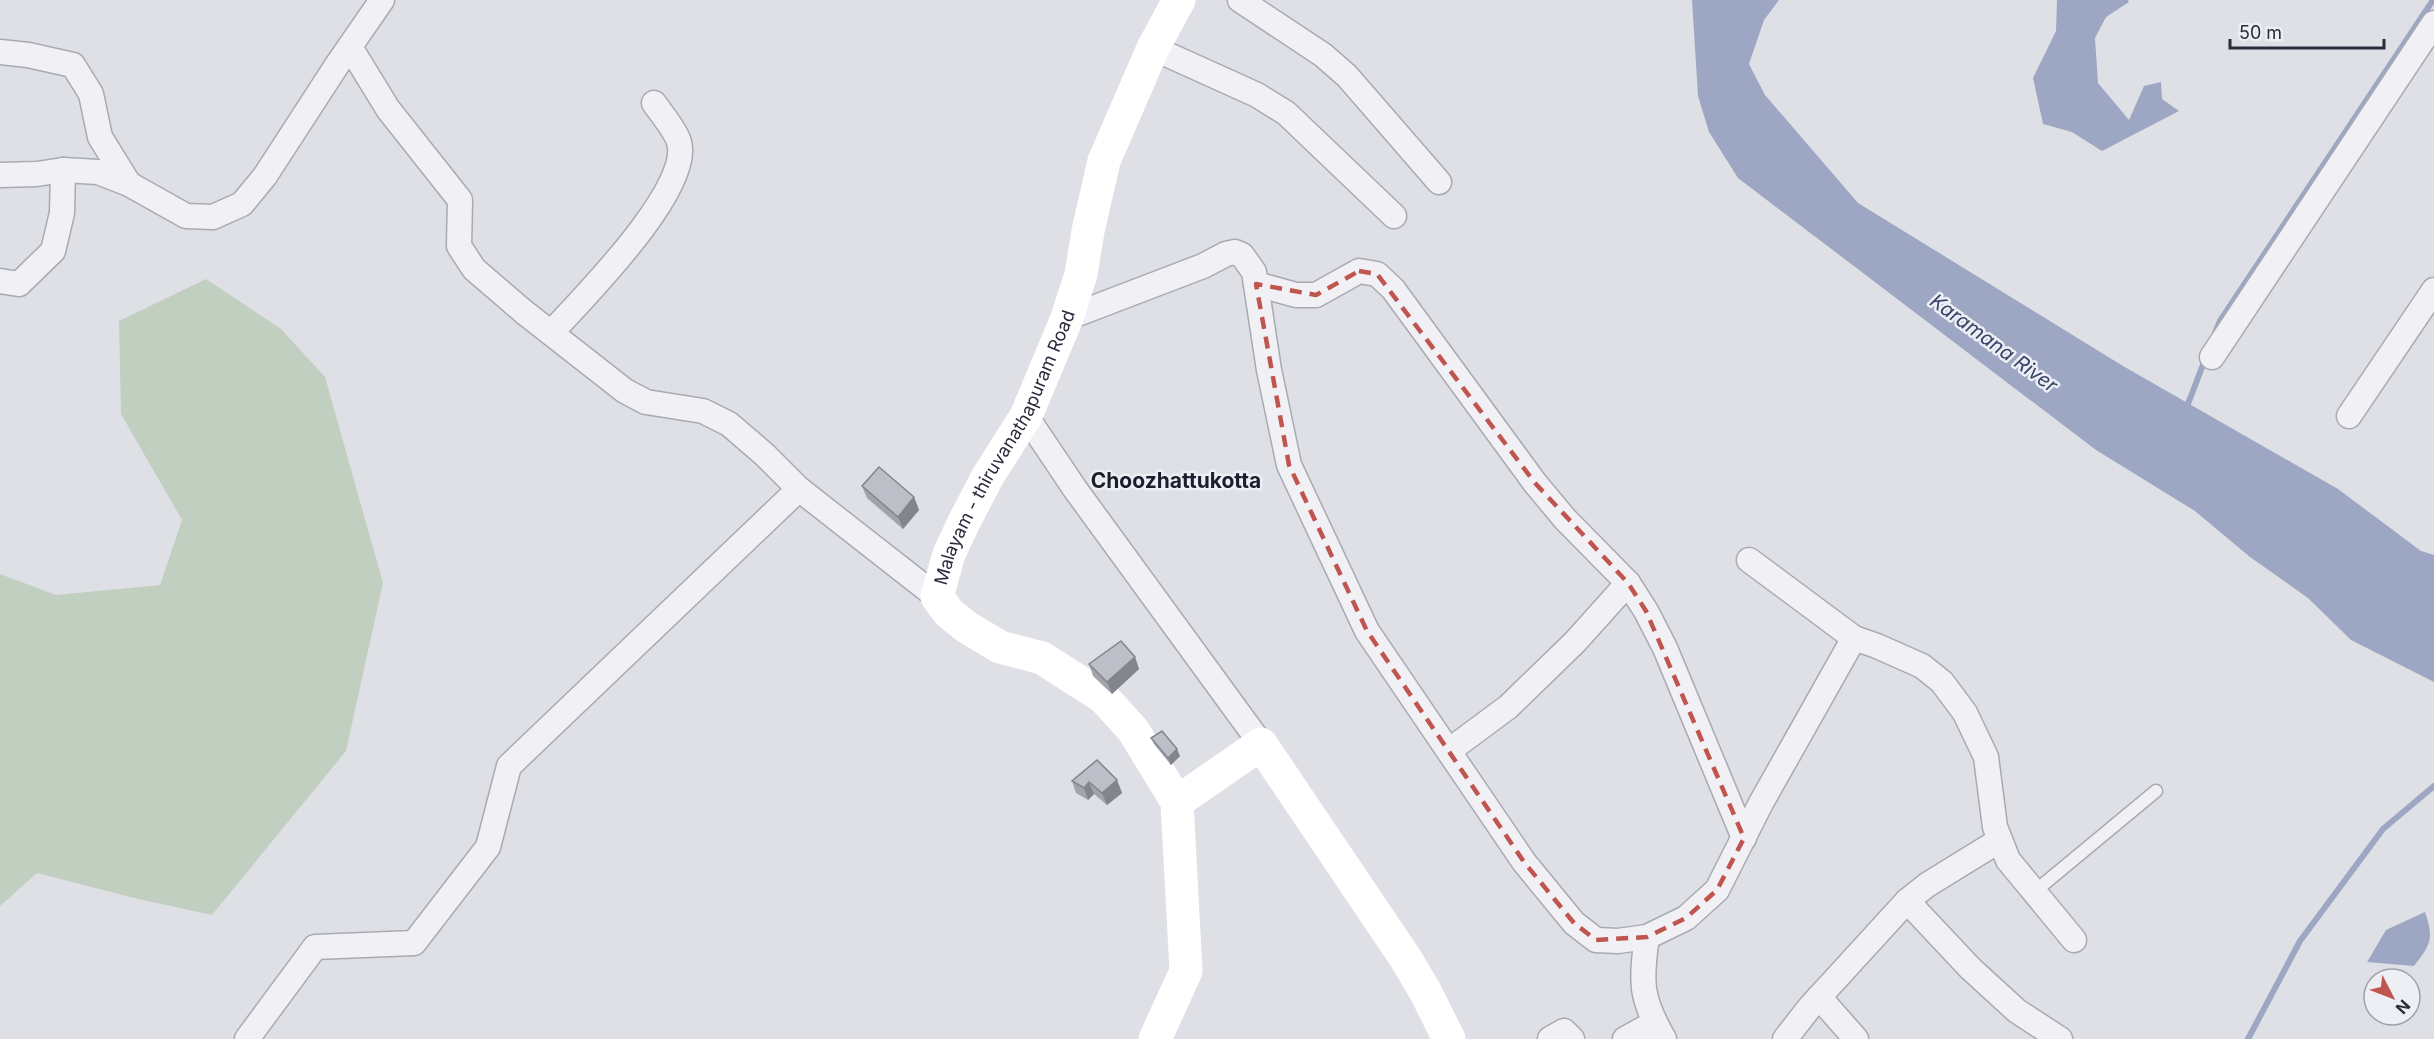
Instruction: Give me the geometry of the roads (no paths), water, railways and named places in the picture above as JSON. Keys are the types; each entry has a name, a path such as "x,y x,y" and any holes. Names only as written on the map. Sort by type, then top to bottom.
{"main road":[{"name":"Malayam - thiruvanathapuram Road","path":"1155,1039 1186,971 1177,802 1133,730 1102,697 1042,658 1000,647 968,628 949,613 937,597 949,554 988,476 1026,416 1067,318 1081,274 1104,160 1153,48 1179,0"},
{"path":"1177,802 1261,744 1406,959 1449,1039"}],"street":[{"path":"0,175 37,174 63,170 98,172 129,184 186,216 213,217 242,204 265,176 382,0"},
{"path":"1240,0 1323,55 1347,76 1439,182"},
{"path":"2212,357 2434,23"},
{"path":"350,47 388,110 460,200 459,246 474,269 625,391 646,402 703,411 729,424 799,489 937,597"},
{"path":"1153,48 1257,95 1286,113 1394,216"},
{"path":"0,52 73,64 91,94 100,137 129,184"},
{"path":"551,333 610,268 660,205 679,166 679,142 654,103"},
{"path":"0,281 19,285 53,251 62,213 63,170"},
{"path":"1067,318 1235,252 1242,255 1254,272 1269,370 1289,465 1367,631 1524,862 1574,923 1596,940 1618,941 1647,938 1686,918 1717,890 1854,638"},
{"path":"1256,284 1296,295 1316,295 1359,272 1377,274 1393,289 1535,483 1565,519 1628,583 1646,610 1665,648 1744,838"},
{"path":"2349,416 2434,290"},
{"path":"1026,416 1082,499 1261,744"},
{"path":"247,1039 315,947 414,943 488,847 509,766 799,489"},
{"path":"1749,560 1854,638 1922,666 1942,682 1965,713 1986,757 1995,827 2008,860 2074,940"},
{"path":"1450,750 1516,700 1575,642 1628,583"},
{"path":"1785,1039 1819,997 1907,902 1927,885 2000,840"},
{"path":"1907,902 1970,968 2017,1011 2060,1039"},
{"path":"1625,1039 1659,1031 1648,1012 1641,974 1647,938"},
{"path":"1819,997 1856,1039"},
{"path":"1551,1039 1564,1031 1572,1039"}],"lane":[{"path":"2033,893 2156,791"}],"water":[{"name":"Karamana River","path":"1692,0 1779,0 1764,20 1749,64 1765,95 1858,203 2123,366 2338,489 2421,551 2434,555 2434,682 2351,640 2308,598 2250,557 2195,511 2096,450 1738,178 1709,132 1698,96"},
{"path":"2057,0 2128,0 2129,2 2106,17 2095,38 2098,83 2129,120 2144,86 2161,82 2162,99 2179,111 2102,151 2072,132 2043,124 2033,78 2056,31"},
{"path":"2425,912 2430,935 2429,941 2414,966 2367,962 2386,930"}],"waterway":[{"path":"2215,333 2220,321 2433,0"},
{"path":"2186,409 2206,357"},
{"path":"2248,1039 2300,941 2383,829 2434,786"}],"district":[{"name":"Choozhattukotta","path":"1176,481"}]}
